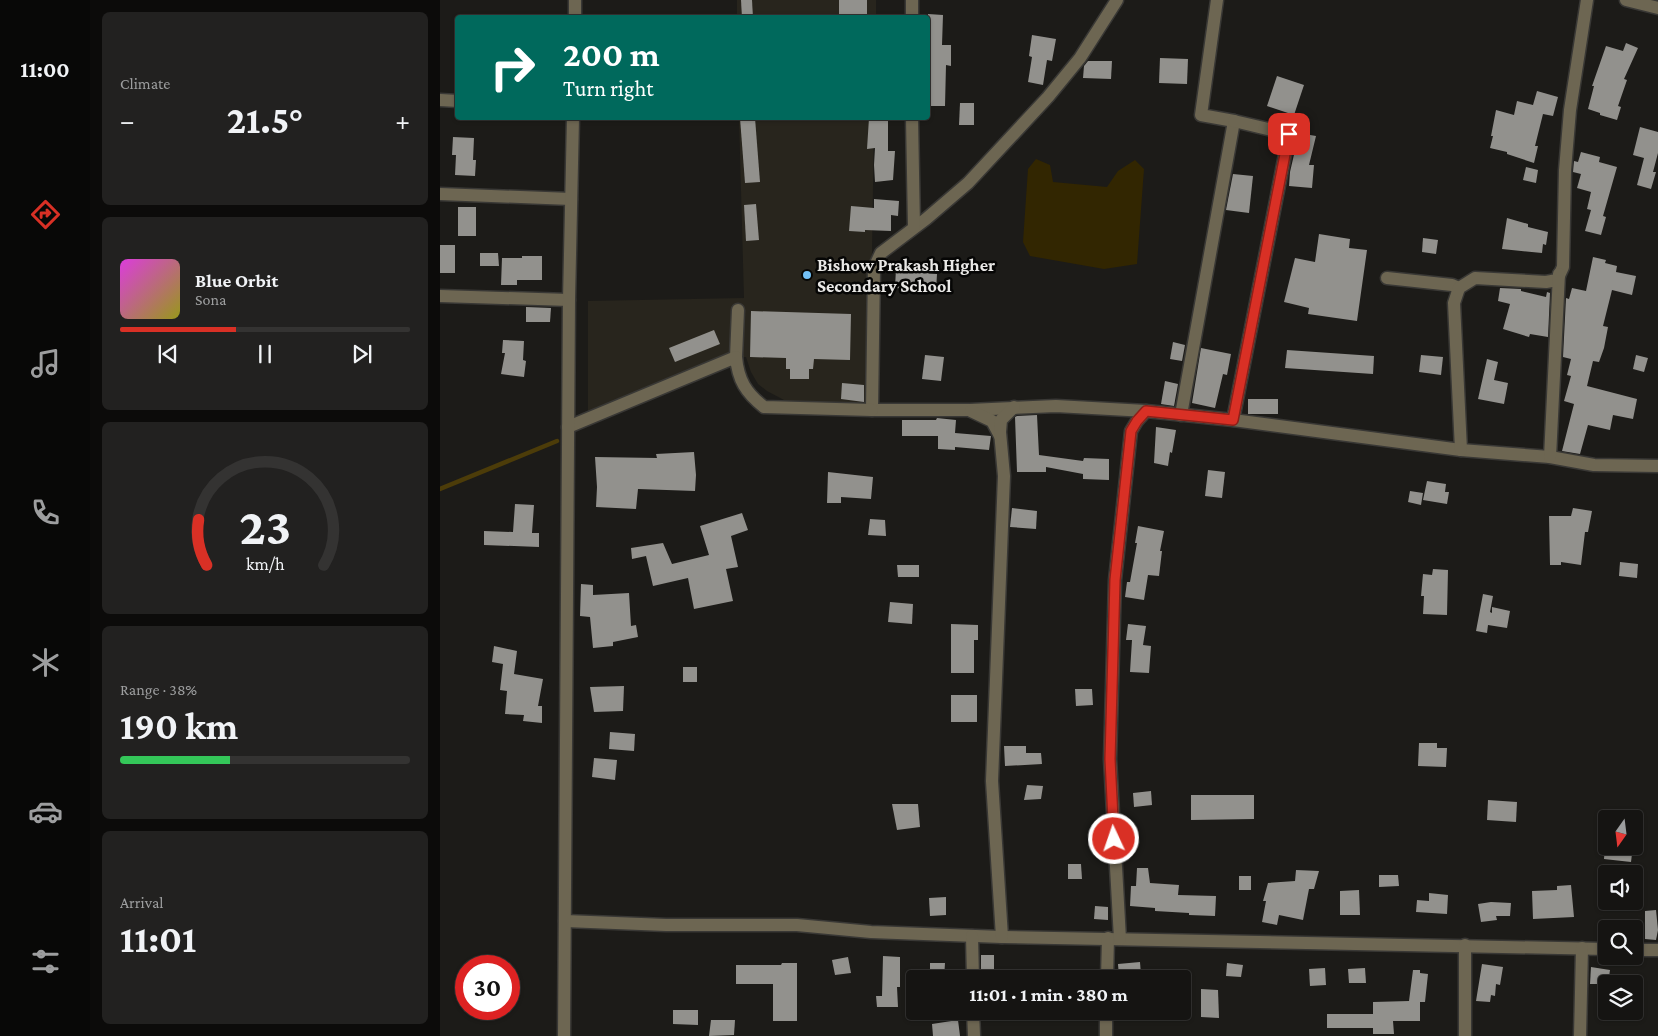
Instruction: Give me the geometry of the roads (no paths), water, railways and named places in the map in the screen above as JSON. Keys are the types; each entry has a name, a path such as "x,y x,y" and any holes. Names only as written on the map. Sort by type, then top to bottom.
{"street":[{"path":"575,0 575,15"},
{"path":"912,0 912,15"},
{"path":"872,410 874,268 881,253 968,183 1048,97 1080,58 1118,0"},
{"path":"1217,0 1201,114 1289,134 1233,420"},
{"path":"1461,450 1454,303 1459,288 1475,278 1546,282 1556,280 1563,267 1570,110 1587,0"},
{"path":"1626,0 1658,8"},
{"path":"440,100 455,100"},
{"path":"564,1036 569,300 573,120"},
{"path":"912,120 914,227"},
{"path":"1180,415 1234,121"},
{"path":"440,194 571,199"},
{"path":"1550,457 1559,274"},
{"path":"1387,278 1452,285 1459,288"},
{"path":"440,296 569,300"},
{"path":"738,310 737,372 751,397 764,407 970,410 1056,406 1146,411 1233,420 1461,450 1550,457 1594,465 1658,466"},
{"path":"568,427 736,357"},
{"path":"1002,937 992,781 1004,476 1001,420 1014,407"},
{"path":"970,410 992,421 1001,438"},
{"path":"1109,970 1114,939 1110,759 1115,580 1131,431 1146,411"},
{"path":"565,921 798,925 870,932 1002,937 1598,949"},
{"path":"972,936 973,970"},
{"path":"1465,945 1466,1036"},
{"path":"1580,1036 1582,948"},
{"path":"1643,950 1658,950"},
{"path":"974,1020 974,1036"},
{"path":"1106,1020 1106,1036"}],"waterway":[{"path":"440,489 557,441"}],"place":[{"name":"Bishow Prakash Higher Secondary School","path":"807,275"}]}
